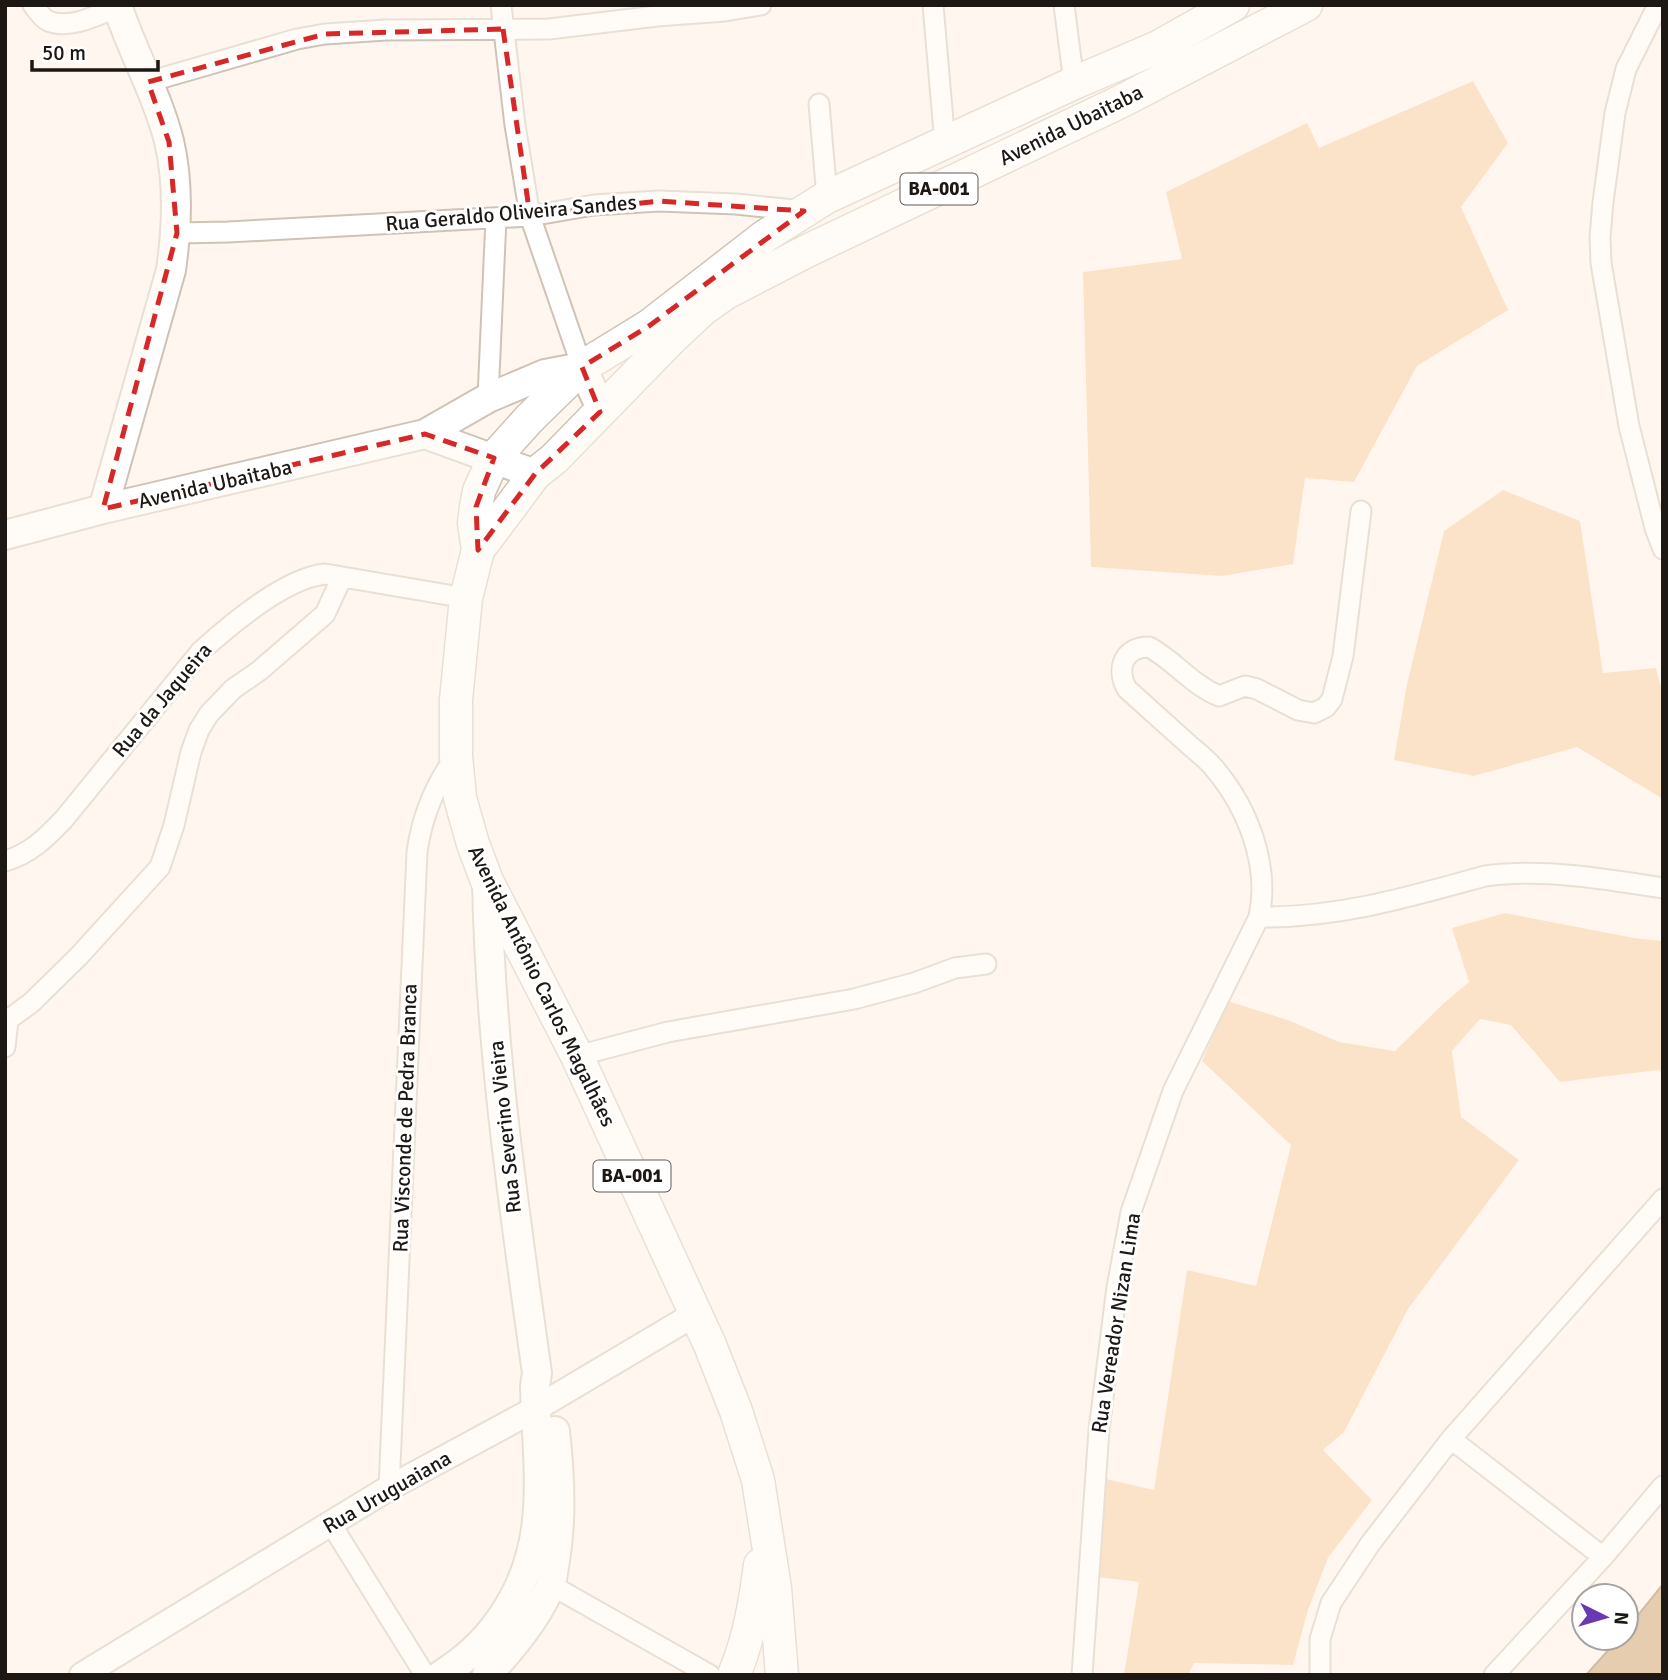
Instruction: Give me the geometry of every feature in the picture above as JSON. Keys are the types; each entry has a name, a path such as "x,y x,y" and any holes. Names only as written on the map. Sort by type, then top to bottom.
{"main road":[{"name":"BA-001","path":"1203,13 1233,5"},
{"path":"103,509 171,270 177,233 169,142 117,6"},
{"name":"Avenida Ubaitaba","path":"535,474 554,459 671,339 702,310 726,293 807,251 1134,96 1303,6"},
{"name":"Avenida Ubaitaba","path":"494,458 582,367 649,326 765,236 816,204 1074,83 1158,47 1203,13"},
{"path":"582,367 600,412"},
{"name":"Avenida Ubaitaba","path":"5,535 103,509 425,434 488,398 545,374 582,367"},
{"path":"425,434 535,474"},
{"name":"Avenida Antônio Carlos Magalhães","path":"494,458 479,491 474,523 478,550 466,598 456,700 456,756 460,798 487,881 577,1056 710,1345 736,1411 758,1480 775,1588 782,1675"},
{"name":"Avenida Antônio Carlos Magalhães","path":"478,550 535,474"},
{"name":"Rua Severino Vieira","path":"441,1675 486,1640 514,1599 534,1547 538,1509 542,1405 509,1174 490,982 487,881"},
{"name":"Rua Severino Vieira","path":"486,1675 507,1653 539,1609 551,1585 560,1510 555,1433 542,1405"},
{"name":"Avenida Antônio Carlos Magalhães","path":"734,1675 745,1650 755,1603 760,1559 758,1480"}],"street":[{"path":"33,5 47,20 62,24 84,20 117,6"},
{"path":"501,5 530,216 582,367"},
{"path":"148,82 297,39 325,34 398,30 549,29 761,5"},
{"path":"933,5 945,144"},
{"path":"1064,5 1074,83"},
{"path":"1658,5 1626,69 1615,113 1600,237 1601,263 1629,426 1655,528 1663,549"},
{"path":"816,204 818,104"},
{"name":"Rua Geraldo Oliveira Sandes","path":"177,233 530,216 594,205 659,201 746,205 816,204"},
{"path":"488,398 496,218"},
{"name":"Rua Vereador Nizan Lima","path":"1082,1675 1099,1430 1117,1287 1131,1212 1173,1091 1259,917 1262,902 1260,868 1248,821 1233,793 1213,766 1127,689 1121,678 1122,664 1135,650 1149,647 1168,657 1203,689 1219,696 1245,686 1257,689 1298,710 1314,713 1326,707 1336,688 1343,656 1361,511"},
{"name":"Rua da Jaqueira","path":"5,861 20,857 50,834 201,651 227,627 302,578 325,574 466,598"},
{"path":"5,1046 7,1022 31,1003 78,957 160,867 174,825 191,752 209,713 233,689 259,671 325,614 342,577"},
{"name":"Rua Visconde de Pedra Branca","path":"389,1488 417,852 420,829 430,799 442,775 456,756"},
{"path":"1259,917 1311,916 1352,910 1504,873 1584,878 1663,888"},
{"path":"577,1056 668,1032 854,999 914,983 955,968 986,964"},
{"path":"1320,1675 1320,1639 1331,1603 1370,1544 1451,1439 1663,1199"},
{"name":"Rua Uruguaiana","path":"82,1675 389,1488 542,1405 695,1314"},
{"path":"1451,1439 1602,1557"},
{"path":"1494,1675 1663,1486"},
{"path":"331,1524 425,1675"},
{"path":"551,1585 710,1675"}],"highlighted area":[{"path":"503,29 530,216 659,201 804,211 649,326 582,367 600,412 535,474 478,550 476,507 494,458 425,434 103,509 177,233 169,142 148,82 325,34"}],"shaded area":[{"path":"1473,81 1508,143 1461,207 1508,310 1417,366 1354,482 1305,478 1293,564 1222,576 1091,567 1083,272 1182,259 1166,192 1307,123 1319,148"},
{"path":"1503,490 1580,521 1603,673 1656,668 1663,696 1663,799 1577,747 1474,776 1394,760 1407,684 1444,531"},
{"path":"1505,913 1634,938 1663,941 1663,1074 1659,1070 1560,1082 1511,1025 1480,1019 1452,1051 1461,1117 1519,1160 1408,1309 1344,1432 1323,1450 1372,1500 1328,1558 1308,1610 1293,1665 1194,1663 1188,1675 1124,1675 1139,1582 1097,1577 1106,1479 1154,1490 1187,1270 1256,1286 1291,1145 1202,1061 1228,1001 1288,1020 1339,1042 1395,1051 1469,982 1452,928"},
{"path":"1663,1584 1663,1675 1586,1675 1607,1652 1640,1652 1640,1613"}]}
